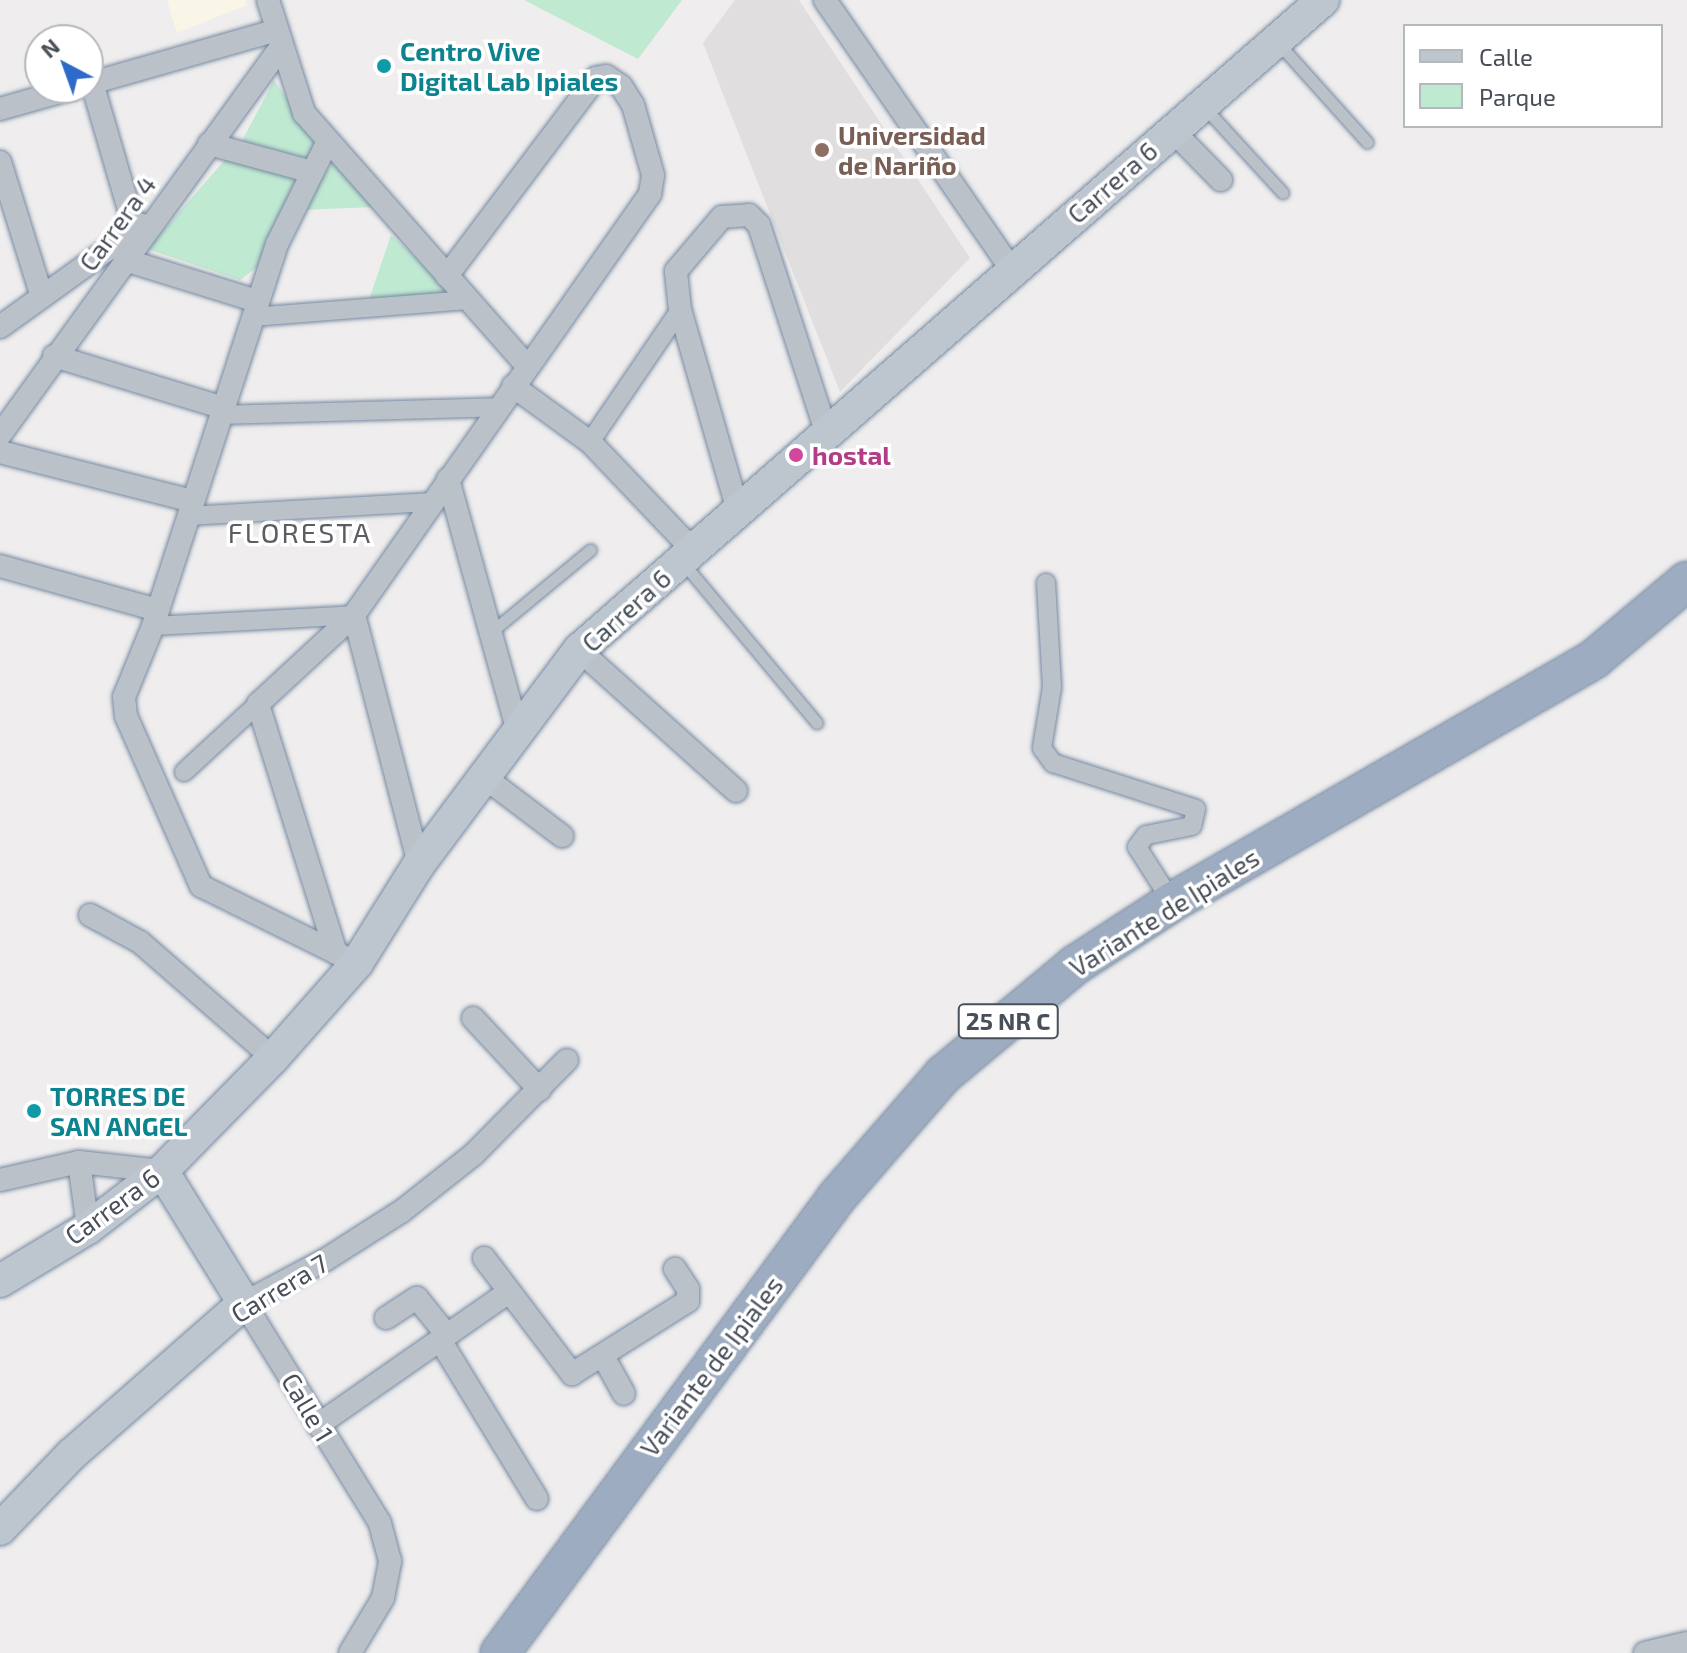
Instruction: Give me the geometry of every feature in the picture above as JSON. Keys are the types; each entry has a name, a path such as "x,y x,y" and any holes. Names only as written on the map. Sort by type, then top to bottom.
{"highway":[{"name":"Variante de Ipiales","path":"500,1653 837,1197 943,1075 1075,965 1172,902 1594,659 1687,581"}],"main road":[{"name":"Carrera 6","path":"0,1281 88,1228 162,1171 273,1058 484,777 517,728 579,650 737,507 1323,0"},
{"name":"Calle 1","path":"162,1171 244,1303"},
{"name":"Carrera 7","path":"0,1529 71,1455 244,1303"}],"street":[{"path":"268,0 304,113 327,143 527,366"},
{"path":"825,0 1012,270"},
{"path":"104,80 280,38"},
{"name":"Carrera 4","path":"0,435 6,418 209,144 280,38"},
{"path":"184,772 354,615 650,194 653,175 633,105 621,86 606,76 596,78 447,276"},
{"path":"0,109 24,102"},
{"path":"91,104 135,230"},
{"path":"1172,130 1221,180"},
{"path":"327,143 277,244 220,411 156,618 128,682 126,716 191,871 215,897 346,958"},
{"path":"209,144 312,172"},
{"path":"0,162 42,297"},
{"path":"0,327 159,212"},
{"path":"737,507 680,310 676,271 722,217 749,215 759,225 826,431"},
{"path":"125,260 255,309 468,300"},
{"path":"590,442 680,310"},
{"path":"54,356 220,411 498,407"},
{"path":"513,386 590,442 686,555"},
{"path":"0,452 190,508 433,502"},
{"path":"448,479 517,728"},
{"path":"0,566 156,618 354,615"},
{"path":"1046,583 1052,687 1042,748 1053,763 1196,809 1192,826 1160,829 1146,835 1137,847 1172,902"},
{"path":"354,615 419,864"},
{"path":"579,650 736,791"},
{"path":"258,704 346,958"},
{"path":"484,777 562,836"},
{"path":"90,915 140,942 273,1058"},
{"path":"473,1018 540,1090"},
{"name":"Carrera 7","path":"244,1303 325,1260 402,1211 474,1154 567,1060"},
{"path":"79,1162 88,1228"},
{"path":"0,1180 79,1162 162,1171"},
{"path":"484,1258 568,1373 603,1356 688,1301 688,1289 675,1269"},
{"path":"318,1425 509,1292"},
{"path":"386,1318 417,1298 444,1338 537,1499"},
{"name":"Calle 1","path":"244,1303 380,1523 390,1561 383,1598 350,1653"},
{"path":"603,1356 624,1394"},
{"path":"1645,1653 1687,1643"}],"lane":[{"path":"1276,41 1367,142"},
{"path":"1202,105 1283,193"},
{"path":"490,633 590,550"},
{"path":"686,555 817,723"}],"shaded area":[{"path":"167,0 245,0 247,5 177,33"},
{"name":"Universidad de Nariño","path":"735,0 799,0 970,258 840,392 703,43"}],"green space":[{"path":"524,0 682,0 638,59"},
{"path":"274,80 321,148 306,158 242,141"},
{"path":"230,154 288,170 295,182 260,265 240,280 147,249"},
{"path":"332,163 375,207 300,210"},
{"path":"391,235 455,294 369,300"}],"place":[{"name":"Centro Vive Digital Lab Ipiales","path":"384,66"},
{"name":"Universidad de Nariño","path":"822,150"},
{"name":"hostal","path":"796,455"},
{"name":"TORRES DE SAN ANGEL","path":"34,1111"}],"district":[{"name":"FLORESTA","path":"300,532"}]}
